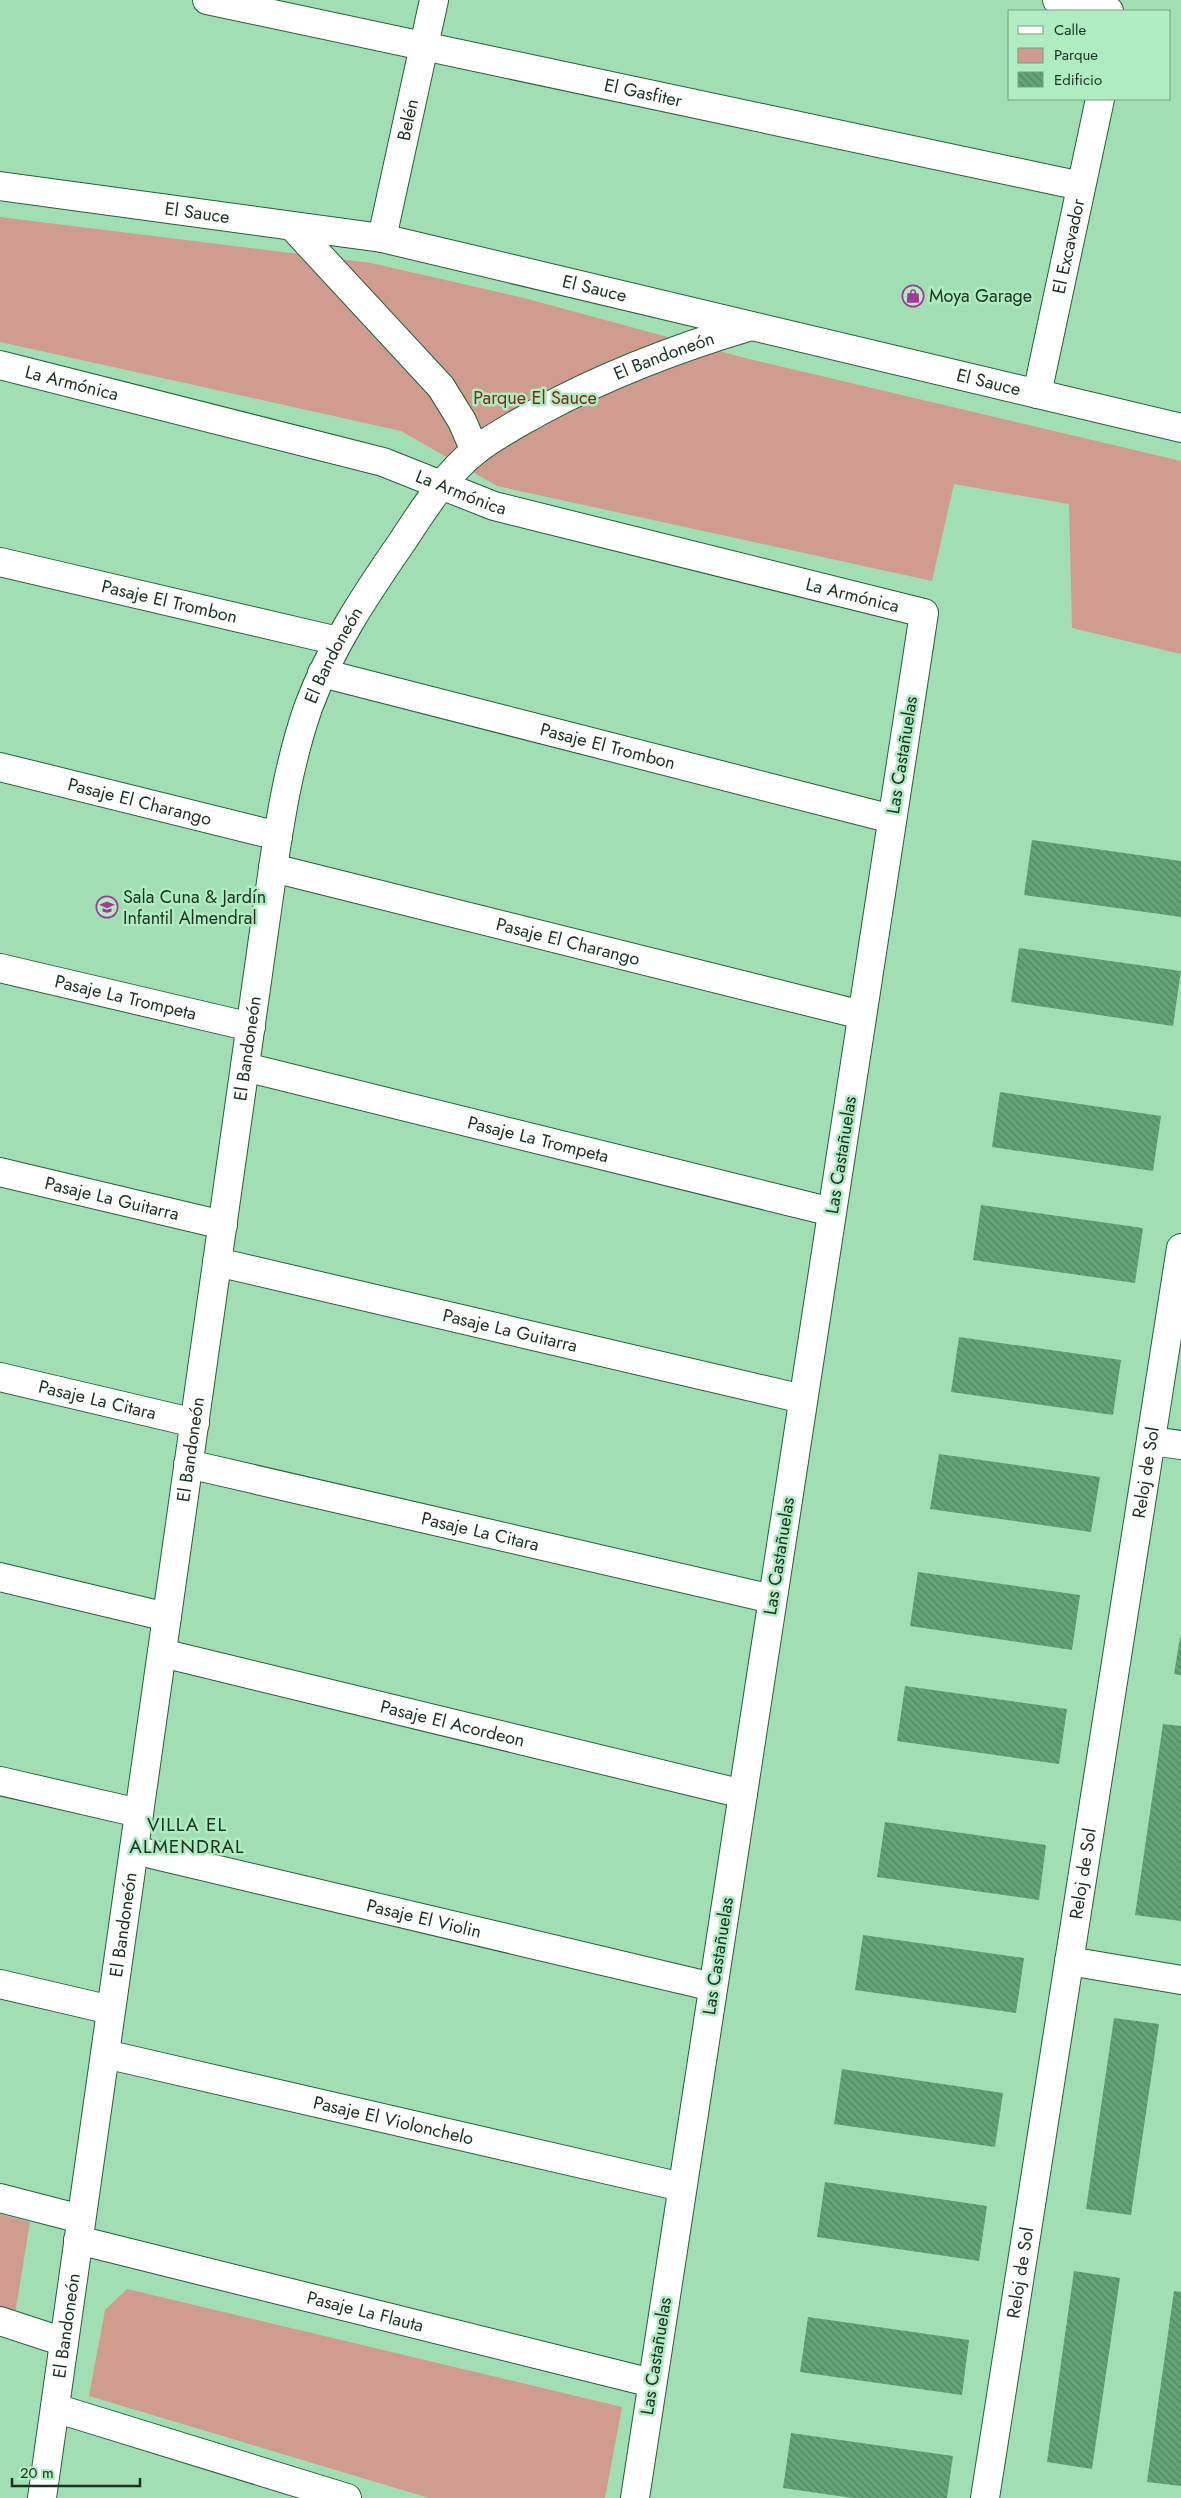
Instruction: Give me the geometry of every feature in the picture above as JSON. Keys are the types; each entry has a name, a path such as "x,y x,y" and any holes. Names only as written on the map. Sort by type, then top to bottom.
{"street":[{"name":"El Gasfiter","path":"207,0 1081,186"},
{"name":"Belén","path":"382,238 434,0"},
{"path":"1057,0 1104,10"},
{"name":"El Excavador","path":"1037,394 1100,100"},
{"name":"El Sauce","path":"0,186 382,238 1181,428"},
{"path":"292,226 441,387 462,421 475,452"},
{"name":"El Bandoneón","path":"42,2498 273,868 294,753 322,673 338,641 376,578 442,485 475,452 524,420 583,388 683,347 751,326"},
{"name":"La Armónica","path":"0,364 383,462 494,506 924,613"},
{"name":"Pasaje El Trombon","path":"0,562 338,641"},
{"name":"Las Castañuelas","path":"635,2498 924,613"},
{"name":"Pasaje El Trombon","path":"322,673 892,819"},
{"name":"Pasaje El Charango","path":"0,767 278,836"},
{"name":"Pasaje El Charango","path":"273,868 862,1015"},
{"name":"Pasaje La Trompeta","path":"0,968 251,1027"},
{"name":"Pasaje La Trompeta","path":"245,1068 832,1212"},
{"name":"Pasaje La Guitarra","path":"0,1172 223,1225"},
{"name":"Reloj de Sol","path":"985,2498 1181,1248"},
{"name":"Pasaje La Guitarra","path":"217,1262 803,1399"},
{"name":"Pasaje La Citara","path":"0,1377 195,1423"},
{"path":"1151,1440 1181,1445"},
{"name":"Pasaje La Citara","path":"188,1464 772,1599"},
{"path":"0,1577 167,1617"},
{"name":"Pasaje El Acordeon","path":"162,1653 743,1794"},
{"path":"0,1781 139,1814"},
{"name":"Pasaje El Violin","path":"134,1850 713,1987"},
{"path":"1069,1961 1181,1980"},
{"path":"0,1984 111,2010"},
{"name":"Pasaje El Violonchelo","path":"105,2054 682,2187"},
{"name":"Pasaje La Flauta","path":"0,2198 80,2229 652,2383"},
{"path":"0,2321 64,2342"},
{"path":"55,2408 347,2498"}],"green space":[{"name":"Parque El Sauce","path":"0,217 371,263 524,298 749,359 1181,461 1181,654 1072,628 1069,504 954,484 932,581 497,486 401,431 0,342"},
{"path":"0,2214 30,2222 15,2314 0,2309"},
{"path":"127,2289 622,2407 605,2498 429,2498 89,2396 105,2310"}],"building":[{"path":"1032,840 1181,861 1181,917 1024,895"},
{"path":"1019,948 1181,971 1173,1026 1011,1002"},
{"path":"1000,1092 1161,1116 1153,1171 992,1147"},
{"path":"981,1205 1143,1228 1135,1283 973,1260"},
{"path":"959,1337 1121,1360 1113,1415 951,1392"},
{"path":"939,1454 1100,1477 1091,1532 930,1509"},
{"path":"918,1572 1080,1595 1072,1650 910,1626"},
{"path":"1181,1638 1181,1675 1174,1674"},
{"path":"905,1686 1067,1709 1059,1764 897,1741"},
{"path":"1163,1724 1181,1726 1181,1921 1135,1915"},
{"path":"885,1822 1046,1845 1039,1900 877,1877"},
{"path":"863,1935 1024,1958 1016,2013 855,1990"},
{"path":"1114,2018 1159,2024 1131,2215 1086,2209"},
{"path":"842,2069 1003,2093 995,2147 834,2124"},
{"path":"825,2182 987,2206 979,2261 817,2237"},
{"path":"1074,2271 1120,2278 1092,2469 1047,2462"},
{"path":"1174,2291 1181,2292 1181,2486 1147,2482"},
{"path":"808,2317 969,2340 962,2395 800,2372"},
{"path":"791,2433 953,2456 947,2498 853,2498 783,2488"}],"place":[{"name":"Moya Garage","path":"913,296"},
{"name":"Sala Cuna & Jardín Infantil Almendral","path":"107,907"}],"district":[{"name":"VILLA EL ALMENDRAL","path":"187,1835"}]}
